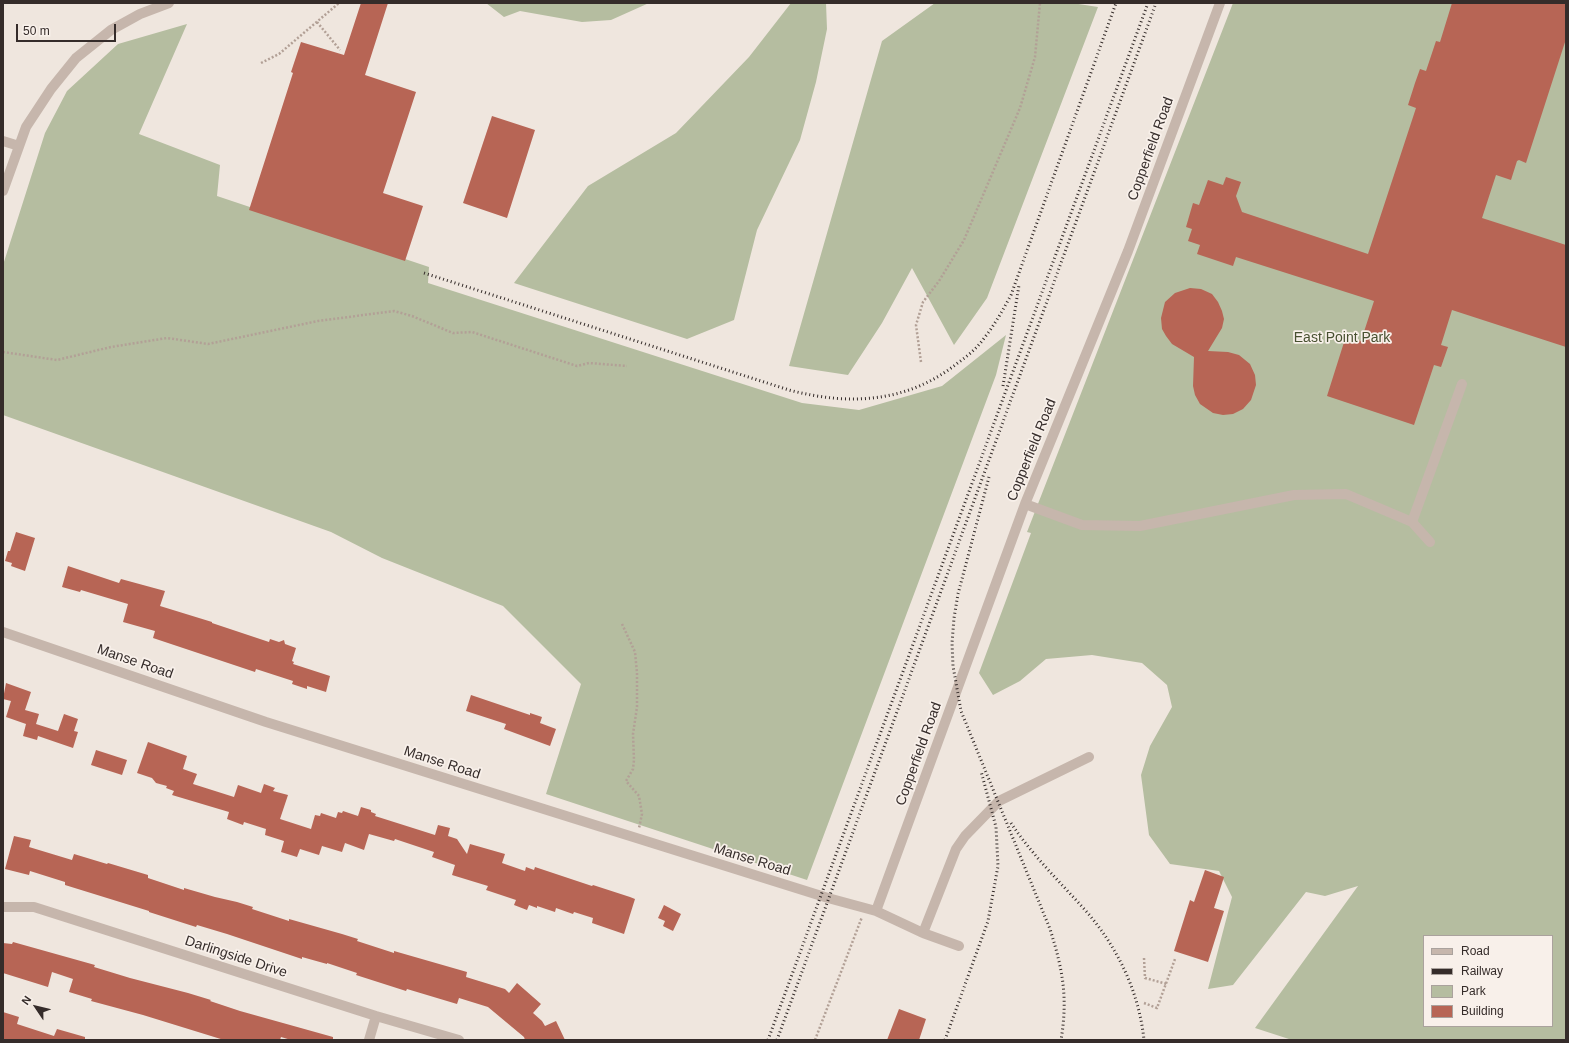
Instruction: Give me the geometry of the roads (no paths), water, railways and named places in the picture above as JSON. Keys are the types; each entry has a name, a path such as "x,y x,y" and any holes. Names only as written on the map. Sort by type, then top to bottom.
{"street":[{"path":"3,191 26,127 51,89 76,58 111,30 140,14 145,7 169,3"},
{"name":"Copperfield Road","path":"876,911 1025,504 1128,251 1220,3"},
{"path":"3,141 19,146"},
{"path":"1412,522 1462,384"},
{"path":"1025,504 1082,525 1140,526 1294,495 1346,494 1412,522 1430,542"},
{"name":"Manse Road","path":"3,632 266,722 828,898 866,907 922,933 959,946"},
{"path":"922,933 956,849 965,836 999,801 1089,758"},
{"name":"Darlingside Drive","path":"3,907 34,907 376,1016 459,1040"},
{"path":"369,1040 376,1016"}],"railway":[{"path":"424,273 789,390 834,398 856,399 899,393 920,386 940,376 970,354 992,327 1011,295 1116,3"},
{"path":"768,1040 1148,3"},
{"path":"777,1040 1156,3"},
{"path":"1003,386 1019,285"},
{"path":"989,477 958,594 952,643 953,666 961,711 1050,929 1063,984 1064,1011 1061,1040"},
{"path":"945,1040 988,921 998,866 996,827 981,771"},
{"path":"1011,823 1028,846 1086,911 1108,940 1117,955 1132,988 1144,1040"}],"park label":[{"name":"East Point Park","path":"1342,338"}]}
